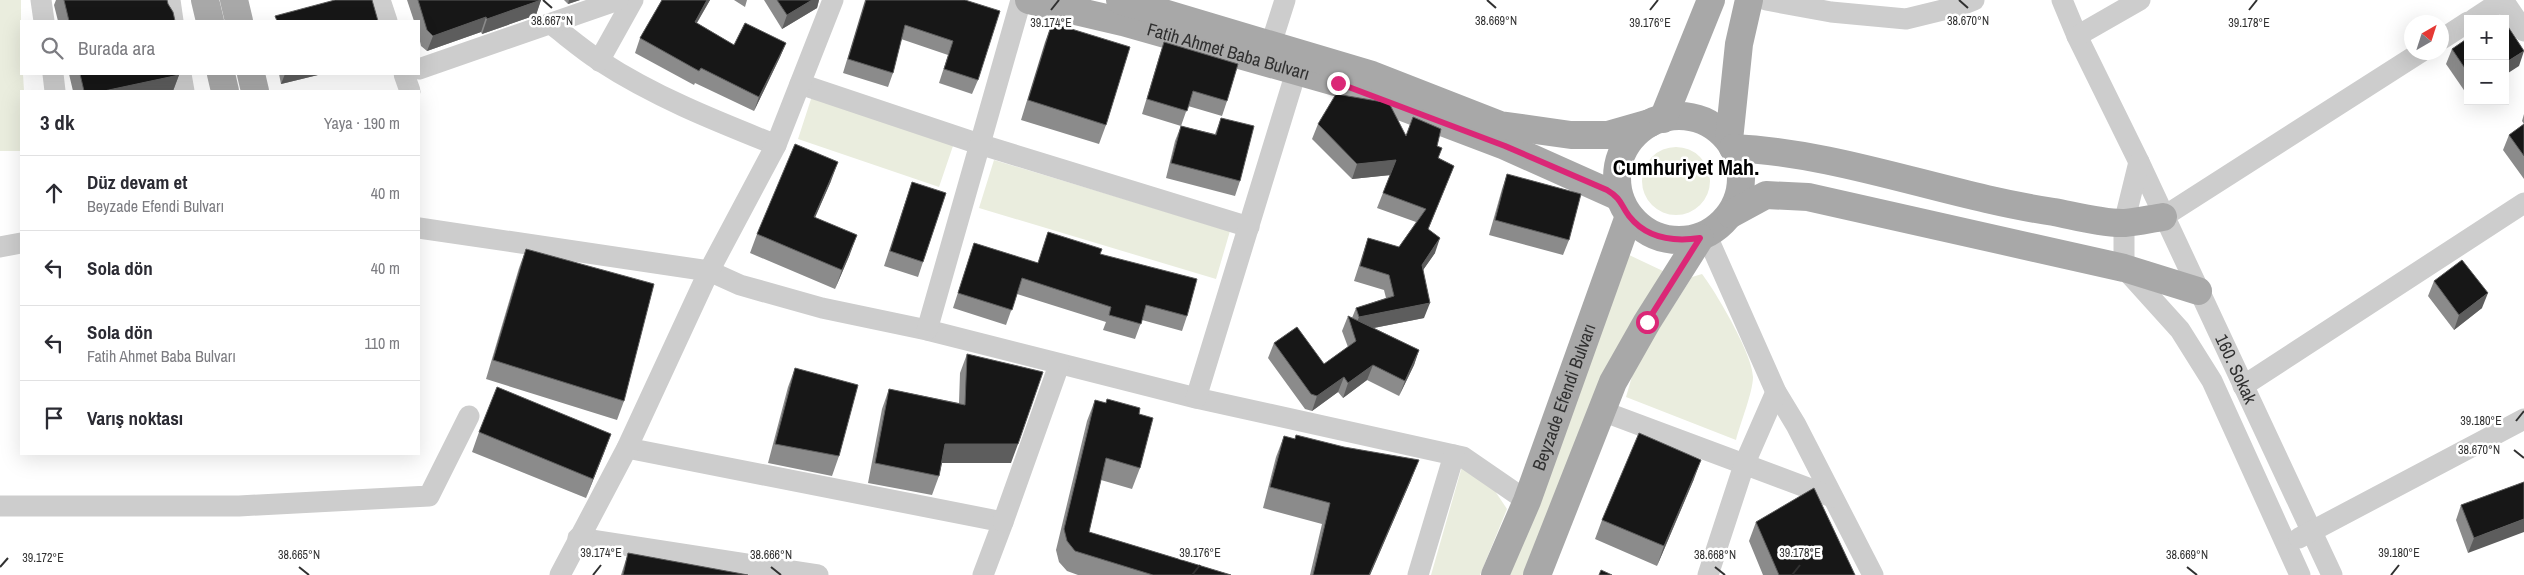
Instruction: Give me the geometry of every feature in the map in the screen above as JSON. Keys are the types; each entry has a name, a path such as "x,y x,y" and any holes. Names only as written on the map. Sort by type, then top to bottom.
{"main road":[{"path":"205,0 210,20"},
{"path":"234,0 239,20"},
{"name":"Fatih Ahmet Baba Bulvarı","path":"1030,0 1123,22 1338,83 1486,139 1624,206"},
{"name":"Fatih Ahmet Baba Bulvarı","path":"1120,0 1372,75 1500,125 1571,135 1608,134 1656,121"},
{"path":"1656,121 1711,0"},
{"path":"1731,144 1739,44 1749,0"},
{"path":"221,75 225,90"},
{"path":"251,75 255,90"},
{"path":"1671,116 1692,117 1712,126 1731,144 1738,158 1741,177 1739,196 1730,214 1717,228 1703,236 1680,241 1661,238 1643,230 1624,206 1616,175 1621,154 1633,136 1656,121 1671,116"},
{"path":"1731,144 1888,174 2009,206 2124,223 2163,217"},
{"path":"1730,214 1766,195 1808,197 2124,268 2198,291"},
{"name":"Beyzade Efendi Bulvarı","path":"1495,575 1527,502 1624,206"},
{"path":"1537,575 1613,382 1637,339 1703,236"}],"street":[{"path":"40,0 44,20"},
{"path":"170,0 173,20"},
{"path":"380,0 387,20"},
{"path":"420,69 618,0"},
{"path":"600,60 632,0"},
{"path":"560,575 626,448 709,271 776,144 833,0"},
{"path":"927,330 1021,0"},
{"path":"1271,44 1285,0"},
{"path":"1766,0 1831,12 1959,6 1974,0"},
{"name":"160. Sokak","path":"2062,0 2077,36 2139,162 2163,217 2332,575"},
{"path":"2077,36 2140,0"},
{"path":"2480,15 2503,0 2524,31"},
{"path":"552,24 600,60 635,82 716,121 776,144"},
{"path":"2449,34 2464,25"},
{"path":"2163,217 2408,60"},
{"path":"1196,398 1296,72"},
{"path":"53,75 56,90"},
{"path":"181,75 184,90"},
{"path":"404,75 410,90"},
{"path":"800,84 979,144 1249,227"},
{"path":"2139,162 2124,223 2124,268 2180,330 2212,381 2300,575"},
{"path":"2243,386 2524,203"},
{"path":"420,228 709,271 740,285 822,308 927,330 1059,365 1196,398 1463,457 1527,502"},
{"path":"1703,236 1776,392 1796,425 1873,575"},
{"path":"0,247 20,243"},
{"path":"983,575 1004,522 1059,365"},
{"path":"1712,572 1744,465 1776,392"},
{"path":"1602,411 1832,497"},
{"path":"0,506 239,506 430,496 469,416"},
{"path":"2287,545 2524,419"},
{"path":"626,448 1004,522"},
{"path":"1418,575 1454,455"},
{"path":"578,538 818,575"}],"shaded area":[{"path":"0,0 21,0 20,75 23,75 24,90 20,90 20,151 0,151"},
{"path":"812,96 954,143 939,187 798,139"},
{"path":"1676,147 1689,150 1700,157 1707,168 1710,181 1707,194 1700,205 1689,212 1676,215 1663,212 1652,205 1645,194 1642,181 1645,168 1652,157 1663,150"},
{"path":"994,160 1230,231 1216,279 979,208"},
{"path":"1627,254 1663,271 1526,575 1510,575"},
{"path":"1702,274 1741,339 1751,367 1753,377 1751,391 1736,440 1626,397 1635,366 1692,277"},
{"path":"1463,463 1491,485 1507,509 1480,575 1431,575"}],"building":[{"path":"64,0 167,0 175,20 69,20"},
{"path":"335,0 372,0 378,20 277,20 275,16"},
{"path":"418,0 541,0 433,36 427,30"},
{"path":"662,0 707,0 695,22 734,45 745,23 786,43 759,97 701,68 699,71 640,38"},
{"path":"777,0 812,0 787,15"},
{"path":"866,0 965,0 1000,11 978,80 944,69 953,41 905,25 893,73 848,59"},
{"path":"1052,23 1130,47 1106,125 1028,100"},
{"path":"2509,28 2524,51 2509,60"},
{"path":"2464,41 2464,67 2452,49"},
{"path":"1164,42 1238,64 1227,101 1193,91 1187,111 1147,99"},
{"path":"80,75 179,75 109,90 84,90"},
{"path":"1336,94 1389,103 1406,136 1413,117 1441,129 1437,146 1442,148 1438,158 1454,166 1428,229 1440,238 1422,265 1430,303 1359,317 1356,308 1394,296 1389,275 1360,266 1368,238 1399,247 1426,209 1383,193 1396,160 1357,164 1318,124"},
{"path":"1221,118 1254,126 1240,181 1171,163 1181,126 1216,135"},
{"path":"2524,124 2524,156 2509,135"},
{"path":"795,144 838,162 814,217 857,235 842,270 757,234"},
{"path":"1507,174 1581,194 1569,240 1495,220"},
{"path":"912,182 946,193 923,262 890,251"},
{"path":"1048,232 1102,249 1100,254 1197,279 1187,316 1146,305 1141,324 1109,315 1111,307 1022,278 1012,310 958,293 974,243 1038,263"},
{"path":"526,249 654,284 624,401 493,360"},
{"path":"2462,260 2488,293 2459,315 2434,281"},
{"path":"1348,316 1419,350 1405,381 1373,365 1348,383 1344,377 1317,396 1311,394 1274,343 1297,327 1324,364 1356,341"},
{"path":"967,354 1043,372 1018,444 945,444 939,476 875,463 889,389 965,405"},
{"path":"795,368 858,385 839,456 775,444"},
{"path":"497,387 611,434 593,479 479,432"},
{"path":"1107,399 1140,408 1139,414 1153,418 1140,468 1106,458 1089,532 1231,575 1153,575 1075,551 1067,541 1064,529 1095,400 1106,403"},
{"path":"1639,433 1701,460 1664,546 1602,520"},
{"path":"1296,435 1344,447 1419,460 1369,575 1313,575 1330,503 1270,487 1284,436 1295,439"},
{"path":"2524,482 2524,519 2474,538 2461,505"},
{"path":"1814,488 1855,575 1779,575 1756,522"},
{"path":"628,553 748,575 623,575"},
{"path":"1601,570 1612,575 1599,575"}],"district":[{"name":"Cumhuriyet Mah.","path":"1686,167"}],"route":[{"path":"1338,83 1505,146 1607,190 1619,197 1629,216 1643,230 1661,238 1680,241 1700,238 1647,322"}]}
